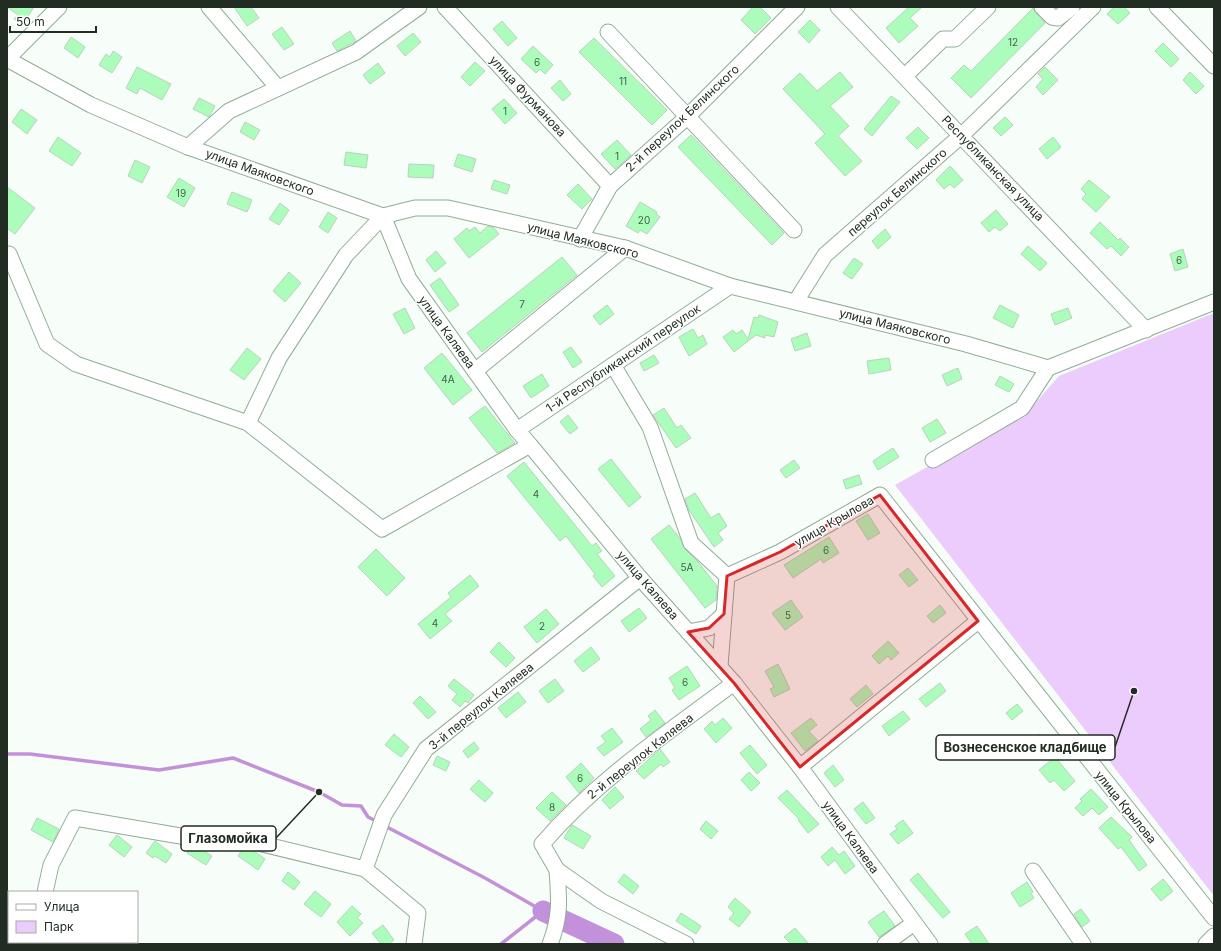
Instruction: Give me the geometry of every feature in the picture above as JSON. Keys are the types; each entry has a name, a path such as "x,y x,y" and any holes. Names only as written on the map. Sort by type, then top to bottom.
{"street":[{"path":"7,59 59,7"},
{"path":"209,7 278,88"},
{"path":"188,147 229,111 356,52 418,7"},
{"name":"улица Фурманова","path":"445,7 610,186"},
{"name":"2-й переулок Белинского","path":"580,239 610,186 687,117 797,7"},
{"name":"Республиканская улица","path":"838,7 962,135 1146,330"},
{"path":"905,76 943,39 955,39 988,7"},
{"path":"1042,7 1052,17 1058,18 1072,7"},
{"name":"переулок Белинского","path":"796,301 825,255 962,135 1093,7"},
{"path":"1158,8 1214,66"},
{"path":"608,32 794,230"},
{"name":"улица Маяковского","path":"7,59 91,105 188,147 383,216 415,208 448,208 625,248 730,286 966,344 1048,368"},
{"path":"248,423 279,358 346,255 383,216"},
{"name":"улица Каляева","path":"383,216 410,279 517,430 640,578 734,683 800,767 930,944"},
{"path":"475,371 625,248"},
{"path":"9,254 47,344 76,364 248,423 382,529 530,445"},
{"name":"1-й Республиканский переулок","path":"517,430 730,286"},
{"path":"933,460 1022,408 1048,368 1214,302"},
{"path":"613,365 650,427 691,543 727,576 720,666"},
{"name":"улица Крылова","path":"727,576 780,552 880,495 1214,918"},
{"name":"3-й переулок Каляева","path":"365,868 378,837 384,815 426,749 640,578"},
{"path":"688,632 709,628 724,614"},
{"path":"800,767 978,621"},
{"name":"2-й переулок Каляева","path":"686,944 601,901 558,870 542,844 564,817 614,773 734,683"},
{"path":"45,891 51,865 75,818 198,839 234,836 365,868 418,913 414,944"},
{"path":"550,944 557,926 560,909 558,870"},
{"path":"1033,872 1083,944"},
{"path":"886,944 914,923"},
{"path":"1206,944 1214,936"}],"highlighted area":[{"path":"880,495 978,621 800,767 734,683 688,632 709,628 724,614 727,576 780,552"}],"green space":[{"path":"1214,313 1214,896 895,485 1029,410 1059,376"}],"building":[{"path":"7,7 34,7 22,25 14,19 18,15"},
{"path":"234,7 251,7 259,18 247,26"},
{"path":"753,7 760,7 771,18 755,34 741,20"},
{"path":"909,7 922,7 910,18 918,26 899,43 886,28"},
{"path":"1114,7 1124,7 1130,13 1118,24 1107,14"},
{"path":"1033,8 1045,23 971,98 951,78 964,65 971,71"},
{"path":"810,20 820,30 809,43 798,32"},
{"path":"502,21 517,38 508,46 493,29"},
{"path":"282,27 294,44 284,50 272,34"},
{"path":"350,31 356,41 337,51 332,43"},
{"path":"413,33 421,42 405,56 397,46"},
{"path":"71,37 85,47 78,58 64,48"},
{"path":"594,38 667,110 652,125 579,52"},
{"path":"1163,43 1179,59 1171,67 1155,51"},
{"path":"533,46 553,65 545,74 540,69 536,73 521,59"},
{"path":"113,51 122,57 112,73 99,65 106,54 110,57"},
{"path":"475,62 485,71 470,86 461,77"},
{"path":"378,63 385,73 370,84 363,75"},
{"path":"137,67 171,84 162,100 140,88 137,94 126,88"},
{"path":"1045,67 1058,80 1043,95 1036,87 1043,79 1038,74"},
{"path":"840,72 853,87 830,106 849,126 838,136 862,161 845,176 815,143 825,134 783,89 800,73 817,91"},
{"path":"1190,72 1204,86 1196,94 1183,80"},
{"path":"560,80 571,94 563,101 551,88"},
{"path":"891,96 900,102 872,136 864,129"},
{"path":"199,98 215,106 209,117 193,109"},
{"path":"504,99 517,113 505,124 492,109"},
{"path":"21,109 37,120 27,134 12,122"},
{"path":"1005,117 1013,125 1001,136 993,128"},
{"path":"245,122 260,130 254,140 240,132"},
{"path":"918,127 929,138 917,149 906,138"},
{"path":"691,135 784,233 772,245 678,147"},
{"path":"58,137 81,153 72,166 49,151"},
{"path":"1053,137 1061,147 1047,159 1039,149"},
{"path":"617,140 631,155 615,169 601,154"},
{"path":"346,152 368,155 366,168 344,165"},
{"path":"458,154 476,159 472,172 454,166"},
{"path":"135,160 150,167 142,183 128,176"},
{"path":"409,164 434,165 433,178 408,177"},
{"path":"950,166 963,180 954,188 950,184 944,189 936,180"},
{"path":"179,178 195,188 184,207 167,197"},
{"path":"494,180 510,185 507,194 491,189"},
{"path":"1089,180 1110,197 1096,212 1082,199 1086,194 1081,189"},
{"path":"578,184 592,199 582,209 567,195"},
{"path":"7,187 35,208 15,234 7,228"},
{"path":"232,192 252,200 247,212 227,204"},
{"path":"640,202 657,212 656,214 660,217 647,234 640,230 638,233 626,226"},
{"path":"280,203 289,210 279,225 269,219"},
{"path":"996,210 1008,224 1000,231 995,227 989,232 981,223"},
{"path":"328,212 337,218 328,233 319,227"},
{"path":"1100,222 1118,240 1120,238 1129,247 1121,256 1111,246 1107,249 1090,233"},
{"path":"488,226 494,228 499,234 469,258 454,239 467,228 469,231 475,227 480,233"},
{"path":"885,229 891,237 878,249 872,241"},
{"path":"1028,246 1047,263 1040,271 1021,254"},
{"path":"1183,249 1188,267 1175,271 1170,254"},
{"path":"436,251 446,263 435,272 426,260"},
{"path":"562,257 577,275 482,352 467,333"},
{"path":"854,258 863,264 852,279 843,273"},
{"path":"289,272 301,283 285,302 273,291"},
{"path":"440,278 459,305 449,312 430,285"},
{"path":"607,305 614,314 600,325 593,316"},
{"path":"1000,305 1019,315 1013,328 993,318"},
{"path":"405,308 415,328 404,334 393,314"},
{"path":"1068,308 1072,318 1055,325 1051,314"},
{"path":"759,315 778,322 774,337 765,335 765,338 756,335 734,352 723,337 733,330 736,334 742,330 748,339 754,317 758,318"},
{"path":"693,329 698,338 703,335 707,344 689,356 679,337"},
{"path":"807,333 811,346 795,351 791,339"},
{"path":"571,347 582,362 573,368 563,352"},
{"path":"247,348 261,359 244,380 230,370"},
{"path":"442,353 472,390 453,405 424,368"},
{"path":"654,355 659,363 644,371 640,363"},
{"path":"889,358 891,370 869,374 867,361"},
{"path":"958,368 962,379 947,386 942,375"},
{"path":"542,374 549,386 531,398 523,386"},
{"path":"1000,376 1014,384 1009,392 995,385"},
{"path":"485,406 515,443 497,453 469,418"},
{"path":"664,408 677,428 681,425 691,438 676,448 653,415"},
{"path":"568,415 578,428 570,434 560,422"},
{"path":"937,419 946,433 930,442 922,428"},
{"path":"893,448 899,457 878,470 873,461"},
{"path":"611,459 641,497 629,507 598,469"},
{"path":"794,460 800,468 786,478 780,470"},
{"path":"524,462 592,546 596,543 602,551 597,554 615,576 602,587 593,576 595,574 566,536 560,541 507,476"},
{"path":"859,475 862,484 846,489 843,480"},
{"path":"695,493 711,518 719,513 727,526 718,533 723,540 714,547 689,510 685,499"},
{"path":"868,514 880,533 868,540 856,521"},
{"path":"669,525 680,538 685,549 698,562 717,586 716,600 705,608 651,539"},
{"path":"829,537 839,553 823,563 821,559 793,578 784,565"},
{"path":"376,549 405,578 387,596 358,567"},
{"path":"908,568 918,580 909,587 899,575"},
{"path":"470,575 479,586 445,614 452,621 430,639 418,624 451,597 448,593"},
{"path":"791,600 803,617 785,630 772,613"},
{"path":"940,605 946,613 933,623 927,616"},
{"path":"639,608 647,618 629,632 621,621"},
{"path":"546,609 559,624 537,643 524,627"},
{"path":"888,641 899,653 891,660 888,656 879,664 872,656"},
{"path":"499,642 515,658 506,667 490,652"},
{"path":"591,647 600,659 583,672 574,661"},
{"path":"778,664 790,689 774,697 770,689 774,687 765,671"},
{"path":"687,666 700,686 679,700 672,690 675,688 669,678"},
{"path":"454,679 474,695 468,703 465,701 460,707 452,700 457,694 448,686"},
{"path":"555,679 564,691 548,703 539,691"},
{"path":"940,683 946,691 926,707 919,699"},
{"path":"866,685 873,694 857,707 850,699"},
{"path":"518,692 526,702 506,718 498,708"},
{"path":"420,696 436,712 428,719 413,703"},
{"path":"1017,704 1023,711 1012,720 1006,713"},
{"path":"655,710 665,723 646,737 640,729 651,720 648,716"},
{"path":"903,711 910,719 889,736 882,726"},
{"path":"723,718 732,728 716,743 704,729 712,721 715,725"},
{"path":"811,718 817,725 809,731 818,741 805,751 791,733"},
{"path":"612,728 623,742 604,756 597,748 606,742 601,736"},
{"path":"394,734 409,747 401,757 385,745"},
{"path":"1039,734 1045,742 1033,752 1027,744"},
{"path":"474,742 479,749 468,758 463,751"},
{"path":"750,745 767,765 757,774 740,753"},
{"path":"660,749 670,762 663,767 661,764 644,779 636,771"},
{"path":"437,756 450,762 446,771 433,765"},
{"path":"1055,757 1075,781 1064,791 1054,780 1050,783 1039,770"},
{"path":"581,763 594,778 579,793 566,777"},
{"path":"833,765 844,780 835,787 824,773"},
{"path":"749,772 760,783 751,791 741,780"},
{"path":"479,780 493,793 485,802 470,789"},
{"path":"615,787 624,797 610,809 602,800"},
{"path":"1091,789 1108,807 1099,815 1092,808 1083,816 1075,808 1082,801 1080,799"},
{"path":"787,790 819,824 808,833 798,820 799,819 778,798"},
{"path":"552,792 566,805 550,821 536,808"},
{"path":"863,802 875,818 866,824 854,809"},
{"path":"1111,817 1132,837 1129,840 1147,865 1139,871 1121,847 1118,849 1099,828"},
{"path":"37,818 59,829 53,842 31,830"},
{"path":"903,820 913,833 898,844 890,834 897,829 895,826"},
{"path":"706,821 718,831 711,839 700,829"},
{"path":"572,825 591,836 583,849 564,838"},
{"path":"117,835 132,847 124,857 109,845"},
{"path":"155,841 172,854 166,863 155,856 153,858 146,853"},
{"path":"191,847 199,848 212,856 206,865 187,853"},
{"path":"832,847 839,855 844,851 855,866 845,874 835,860 828,866 821,857"},
{"path":"243,848 254,851 265,859 258,870 238,856"},
{"path":"288,872 300,882 294,890 282,881"},
{"path":"918,873 950,912 943,918 910,880"},
{"path":"624,874 639,886 633,894 618,882"},
{"path":"1163,879 1173,891 1161,901 1151,889"},
{"path":"1027,882 1033,892 1031,893 1034,898 1020,907 1011,893"},
{"path":"315,891 331,904 321,917 304,904"},
{"path":"735,898 751,912 739,927 729,919 734,913 728,907"},
{"path":"352,906 361,914 357,918 363,923 350,936 337,922"},
{"path":"1081,909 1090,921 1082,927 1074,914"},
{"path":"884,911 895,926 879,937 868,922"},
{"path":"681,913 701,926 696,934 676,921"},
{"path":"383,925 394,940 389,944 381,944 372,933"},
{"path":"977,926 989,944 972,944 965,934"},
{"path":"795,928 809,944 791,944 784,937"}],"waterway":[{"path":"7,754 30,754 159,770 233,758 319,792 342,805 361,806 368,817 378,822"},
{"path":"383,825 485,878 543,911 501,944"},
{"path":"543,911 614,944"}],"place":[{"name":"Вознесенское кладбище","path":"1134,691"},
{"name":"Глазомойка","path":"319,792"}]}
